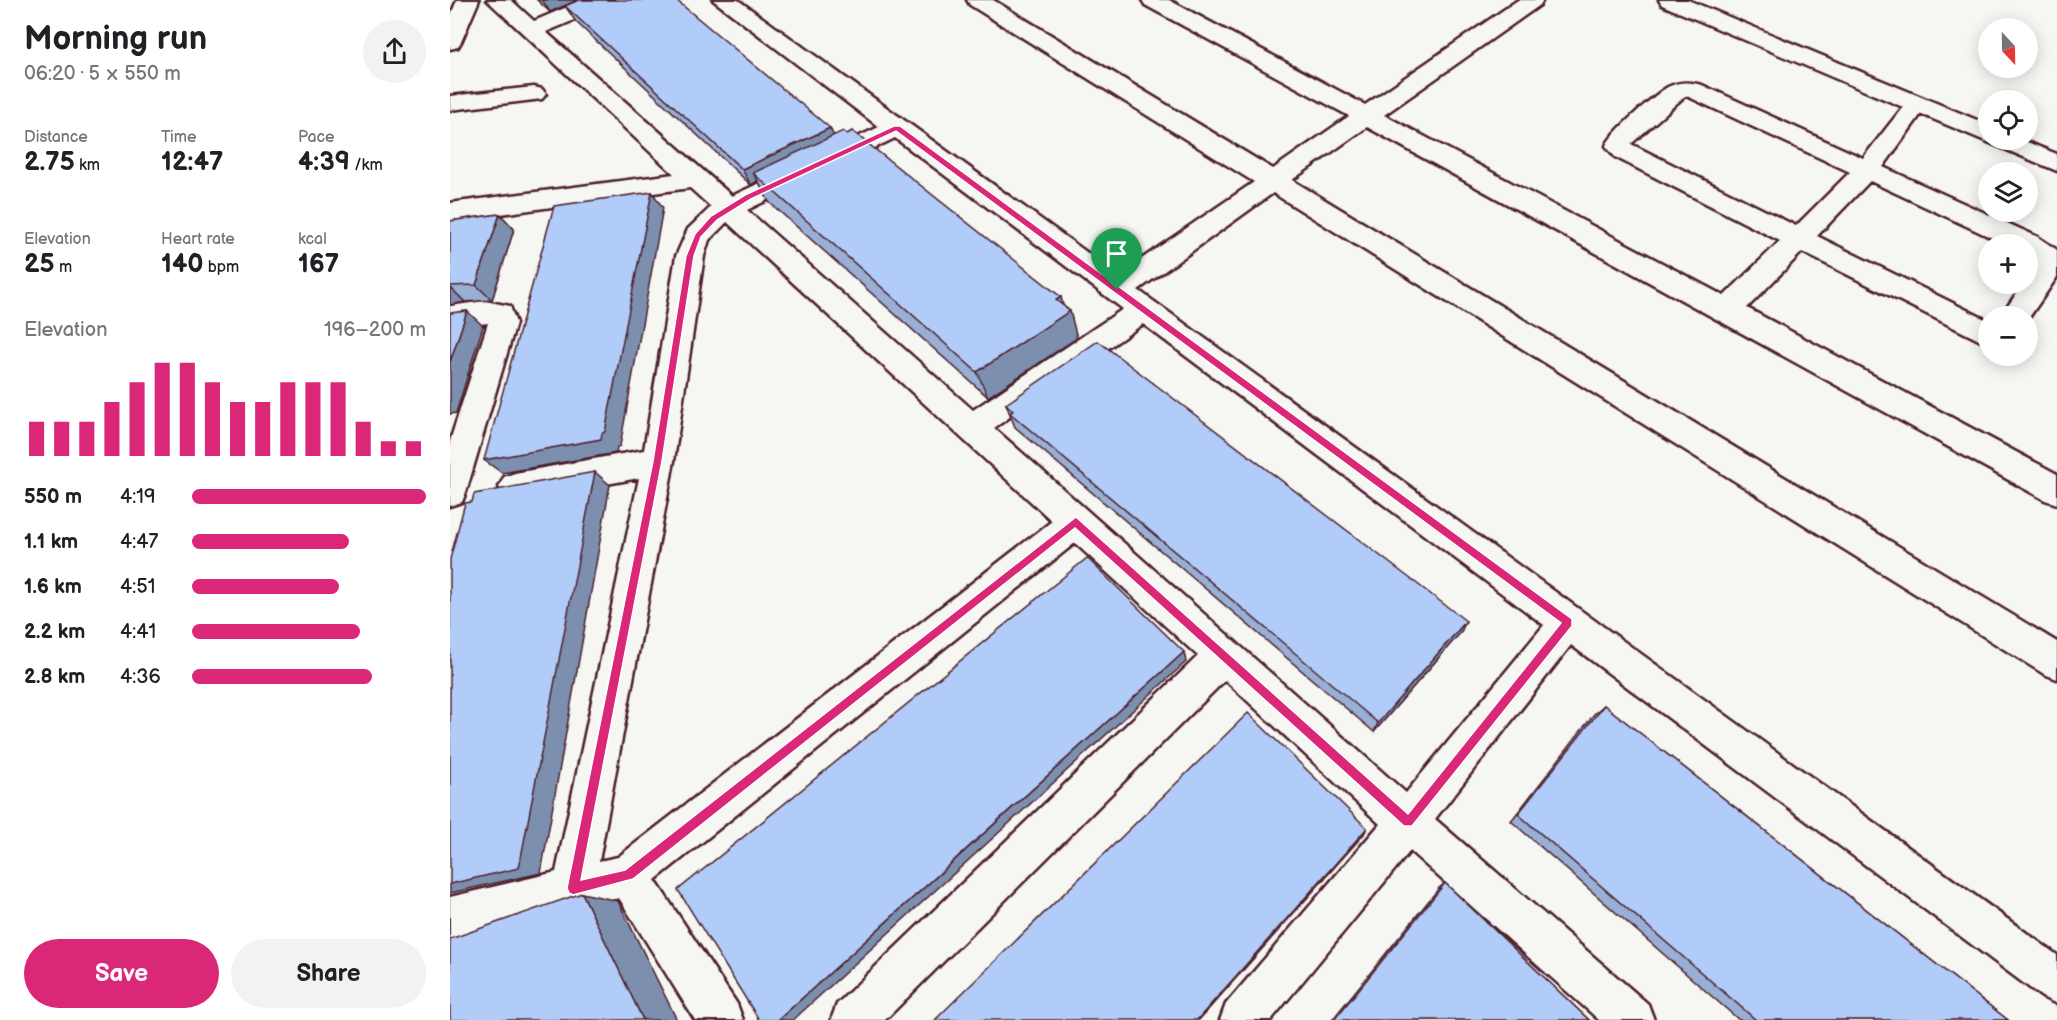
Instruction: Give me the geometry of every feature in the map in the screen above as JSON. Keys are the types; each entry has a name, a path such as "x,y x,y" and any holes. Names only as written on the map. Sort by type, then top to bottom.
{"street":[{"path":"450,42 468,0"},
{"path":"498,0 1408,822 1632,1020"},
{"path":"531,30 602,0"},
{"path":"724,0 2057,982"},
{"path":"978,0 2057,662"},
{"path":"1153,0 2057,490"},
{"path":"1117,290 1532,0"},
{"path":"1670,0 1978,130"},
{"path":"1978,329 1618,146 1620,140 1677,91 1684,88 1694,90 2004,234"},
{"path":"450,103 534,94"},
{"path":"1727,311 1867,170 1917,104"},
{"path":"573,888 658,461 690,256 697,236 714,218 728,208 897,128"},
{"path":"2025,150 2057,163"},
{"path":"450,213 697,179"},
{"path":"2038,251 2050,258 2050,266 2038,283"},
{"path":"971,426 1144,309"},
{"path":"450,317 485,312 501,313 502,323 458,438 450,492"},
{"path":"450,498 658,461"},
{"path":"450,918 628,875 1076,522"},
{"path":"1242,1020 1408,822 1568,622"},
{"path":"853,1020 1224,656"},
{"path":"628,875 721,1020"}],"building":[{"path":"579,0 676,0 830,128 742,169 565,6"},
{"path":"843,131 847,134 852,131 1061,297 1056,300 1070,311 977,372 753,173"},
{"path":"652,192 605,432 602,433 601,439 484,460 554,206"},
{"path":"500,214 476,285 450,286 450,221"},
{"path":"467,311 450,362 450,313"},
{"path":"1098,341 1466,621 1378,723 1010,413 1013,411 1006,404"},
{"path":"595,472 519,868 450,884 450,559 465,503 472,502 474,494"},
{"path":"1087,558 1184,652 778,1020 759,1020 678,890"},
{"path":"1604,705 2008,1020 1756,1020 1518,814"},
{"path":"1248,713 1367,828 1197,1020 935,1020"},
{"path":"1445,883 1589,1020 1334,1020"},
{"path":"582,893 643,1020 450,1020 450,939"}],"route":[{"path":"897,128 1117,290 1568,622 1408,822 1076,522 628,875 573,888 658,461 690,256 697,236 714,218 748,197 897,128"}]}
